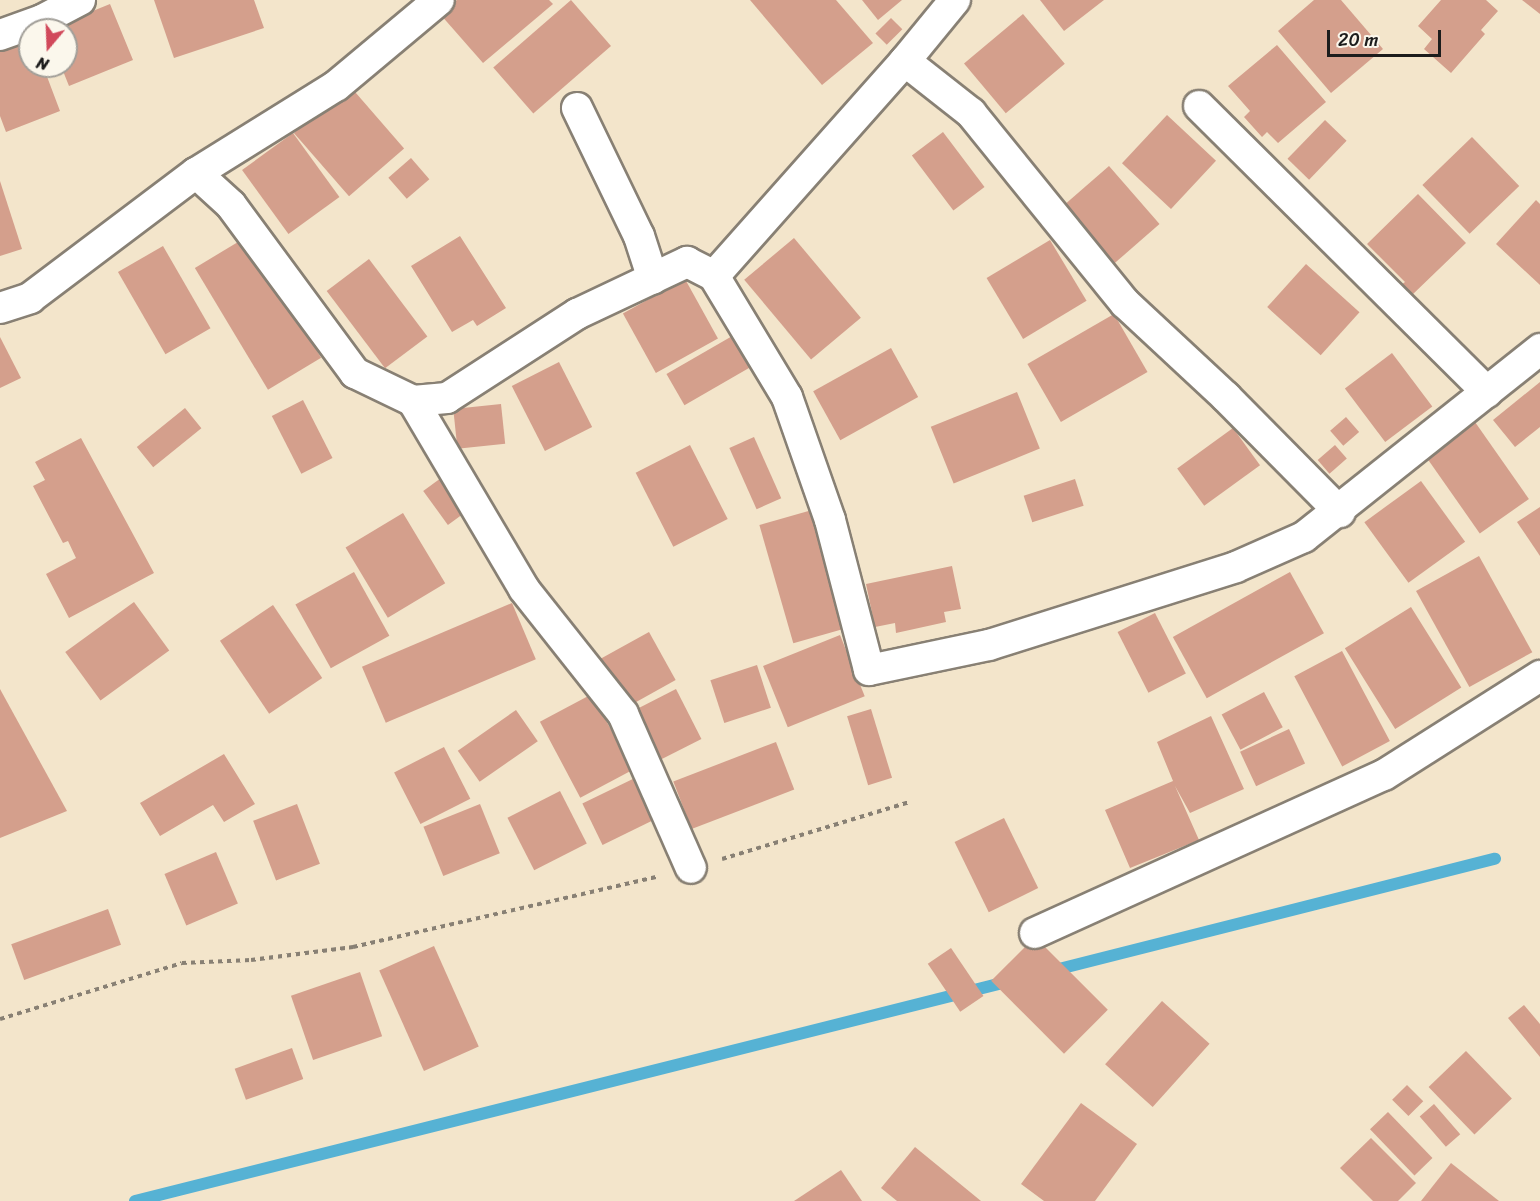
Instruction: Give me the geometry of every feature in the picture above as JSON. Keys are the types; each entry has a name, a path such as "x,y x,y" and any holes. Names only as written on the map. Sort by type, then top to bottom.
{"street":[{"path":"0,35 42,20 80,0"},
{"path":"0,308 30,298 196,173 336,86 439,0"},
{"path":"714,276 906,61 954,0"},
{"path":"906,61 971,113 1125,303 1226,397 1340,513"},
{"path":"1199,106 1487,392"},
{"path":"577,108 639,236 653,279"},
{"path":"196,173 231,205 355,372 413,401 447,398 577,314 687,262 714,276 787,397 830,520 869,670 989,645 1236,567 1304,537 1340,513 1540,350"},
{"path":"413,401 524,589 623,714 691,868"},
{"path":"1035,933 1384,775 1540,676"}],"path":[{"path":"0,1020 182,963 251,960 353,947 691,868 909,802"}],"building":[{"path":"154,0 254,0 264,28 174,58"},
{"path":"457,0 549,0 553,4 483,63 440,14"},
{"path":"571,0 611,46 533,114 493,68"},
{"path":"750,0 836,0 873,43 822,85"},
{"path":"862,0 902,0 878,20"},
{"path":"1040,0 1104,0 1064,31"},
{"path":"1314,0 1341,0 1383,49 1331,93 1278,31"},
{"path":"1441,0 1486,0 1498,11 1481,30 1485,34 1451,73 1424,49 1432,39 1418,26"},
{"path":"1522,0 1540,0 1540,14"},
{"path":"110,4 133,60 69,86 66,78 78,78 78,18 76,18"},
{"path":"1023,14 1065,64 1006,113 964,63"},
{"path":"891,18 902,29 887,45 875,34"},
{"path":"18,44 18,78 48,78 60,111 6,132 0,116 0,51"},
{"path":"1277,45 1326,102 1278,143 1267,132 1262,137 1244,117 1250,111 1228,86"},
{"path":"349,85 404,148 349,196 294,133"},
{"path":"1167,115 1216,161 1171,209 1122,163"},
{"path":"1325,120 1347,141 1309,180 1287,159"},
{"path":"943,132 985,187 953,211 912,155"},
{"path":"293,133 339,197 288,234 242,170"},
{"path":"1472,137 1519,186 1470,234 1422,185"},
{"path":"411,158 429,179 407,199 388,178"},
{"path":"1109,166 1160,224 1107,270 1056,212"},
{"path":"0,181 22,249 0,256"},
{"path":"1418,194 1466,243 1411,296 1401,285 1405,282 1367,244"},
{"path":"1536,200 1540,204 1540,285 1496,244"},
{"path":"248,236 321,358 268,390 195,268"},
{"path":"460,236 506,308 477,326 473,320 452,332 411,266"},
{"path":"794,238 861,318 811,359 744,280"},
{"path":"1050,240 1087,301 1023,339 987,278"},
{"path":"163,246 210,328 165,354 118,272"},
{"path":"369,259 427,336 385,368 327,291"},
{"path":"1306,264 1360,312 1321,355 1267,307"},
{"path":"685,279 718,338 656,373 623,313"},
{"path":"1114,314 1148,372 1061,422 1027,364"},
{"path":"734,335 752,366 684,405 666,374"},
{"path":"0,337 21,378 0,388"},
{"path":"891,348 918,397 840,440 813,391"},
{"path":"1392,353 1432,407 1385,442 1345,389"},
{"path":"559,362 592,427 545,451 512,386"},
{"path":"1540,382 1540,427 1515,447 1493,420"},
{"path":"1017,392 1040,449 954,483 931,427"},
{"path":"303,400 333,458 301,474 272,416"},
{"path":"501,404 505,444 457,449 453,409"},
{"path":"185,408 201,428 153,467 137,447"},
{"path":"1346,417 1359,432 1343,446 1330,431"},
{"path":"1475,422 1529,499 1480,533 1426,456"},
{"path":"1233,428 1260,465 1204,506 1177,469"},
{"path":"754,437 781,498 757,509 729,448"},
{"path":"81,438 154,573 69,618 46,574 76,558 68,541 63,543 33,486 45,480 35,462"},
{"path":"690,445 728,519 673,547 636,473"},
{"path":"1335,445 1347,459 1329,474 1318,460"},
{"path":"441,478 466,512 448,525 423,491"},
{"path":"1075,479 1084,506 1032,522 1024,496"},
{"path":"1421,481 1465,542 1408,583 1364,522"},
{"path":"1540,507 1540,556 1517,522"},
{"path":"819,508 853,626 793,643 759,525"},
{"path":"403,513 445,583 388,618 346,548"},
{"path":"1479,556 1532,652 1469,687 1416,591"},
{"path":"952,566 961,609 944,612 946,622 896,633 895,623 875,627 866,584"},
{"path":"354,572 389,636 331,668 295,604"},
{"path":"1290,572 1324,633 1207,698 1173,637"},
{"path":"134,602 169,651 101,701 65,652"},
{"path":"512,603 536,659 386,723 362,667"},
{"path":"273,605 322,678 269,714 220,641"},
{"path":"1411,607 1461,688 1395,729 1345,648"},
{"path":"1155,613 1186,674 1148,693 1118,632"},
{"path":"649,632 676,680 624,709 597,661"},
{"path":"840,635 865,696 788,727 763,666"},
{"path":"1342,651 1390,741 1342,766 1294,676"},
{"path":"757,665 771,708 724,723 710,680"},
{"path":"0,689 67,811 0,838"},
{"path":"676,689 701,739 656,762 631,712"},
{"path":"1264,692 1283,727 1240,750 1222,715"},
{"path":"592,694 632,770 580,798 540,722"},
{"path":"871,709 892,778 868,785 847,716"},
{"path":"516,710 538,741 480,782 458,751"},
{"path":"1211,716 1244,789 1190,813 1175,786 1199,840 1130,868 1105,810 1173,781 1157,742"},
{"path":"1289,729 1305,763 1256,786 1240,752"},
{"path":"776,742 794,790 692,829 673,781"},
{"path":"444,747 470,799 420,824 394,772"},
{"path":"224,754 255,804 224,822 213,805 160,836 140,803"},
{"path":"639,776 659,817 603,845 582,804"},
{"path":"560,791 587,844 534,870 507,818"},
{"path":"297,804 320,864 276,881 253,821"},
{"path":"480,804 500,853 443,876 423,827"},
{"path":"1004,818 1038,888 989,912 955,842"},
{"path":"216,852 238,904 186,925 164,874"},
{"path":"108,909 121,945 24,980 11,944"},
{"path":"1035,937 1108,1010 1064,1054 991,981"},
{"path":"434,946 479,1046 424,1071 379,970"},
{"path":"951,948 983,996 960,1012 928,964"},
{"path":"360,972 382,1036 313,1060 291,996"},
{"path":"1162,1001 1210,1044 1153,1107 1105,1064"},
{"path":"1524,1005 1540,1024 1540,1057 1508,1018"},
{"path":"292,1048 303,1079 246,1100 235,1069"},
{"path":"1466,1051 1512,1098 1474,1135 1429,1087"},
{"path":"1407,1085 1423,1101 1408,1116 1392,1100"},
{"path":"1081,1103 1137,1144 1095,1201 1044,1201 1021,1184"},
{"path":"1434,1104 1460,1134 1446,1147 1420,1116"},
{"path":"1388,1112 1432,1158 1414,1175 1370,1129"},
{"path":"1371,1138 1416,1183 1398,1201 1373,1201 1340,1168"},
{"path":"915,1147 981,1201 897,1201 881,1188"},
{"path":"1451,1163 1499,1201 1421,1201"},
{"path":"841,1170 862,1201 794,1201"}],"waterway":[{"path":"1051,971 1495,859"},
{"path":"135,1201 1010,981"}]}
